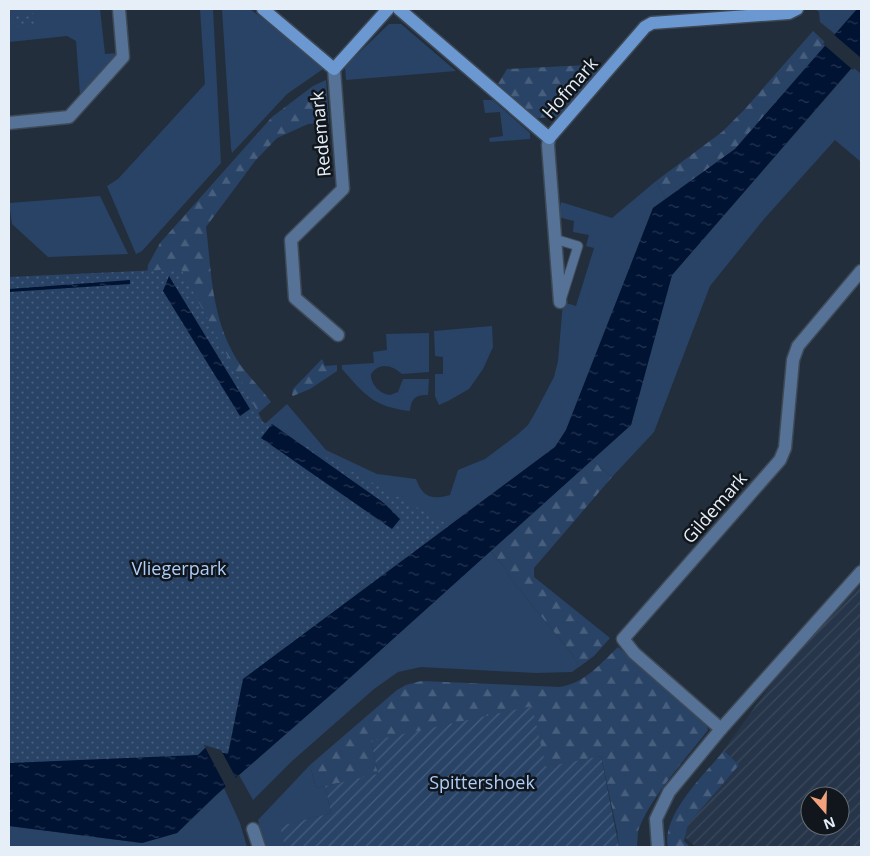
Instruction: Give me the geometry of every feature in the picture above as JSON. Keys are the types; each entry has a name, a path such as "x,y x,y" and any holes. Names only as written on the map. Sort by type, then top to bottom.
{"street":[{"path":"9,123 69,117 123,57 119,9"},
{"path":"263,9 334,69 388,9"},
{"name":"Hofmark","path":"399,9 549,138 646,27 652,24 789,13 797,9"},
{"name":"Redemark","path":"334,69 343,189 291,240 295,298 338,334"},
{"path":"549,138 560,302"},
{"name":"Gildemark","path":"721,729 634,653 623,639 780,460 785,448 793,360 798,346 861,271"},
{"path":"658,847 656,819 669,792 721,729 861,572"},
{"path":"253,829 259,847"}],"lane":[{"path":"555,239 578,246 560,302"}],"shaded area":[{"path":"861,561 861,847 696,847 670,824"}],"green space":[{"path":"9,9 100,9 105,54 118,53 80,95 76,41 67,36 9,42"},
{"path":"200,9 213,9 221,163 142,251 136,254 107,186 118,179 205,84"},
{"path":"222,9 250,9 326,67 287,94 232,153 231,148"},
{"path":"815,9 857,9 835,34 820,22 819,12"},
{"path":"35,13 36,25 14,27 13,15"},
{"path":"389,24 401,24 456,71 346,80 345,66"},
{"path":"813,31 827,44 735,149 666,199 656,181 722,132 745,109"},
{"path":"588,65 597,73 557,117 535,118 498,84 507,69"},
{"path":"853,67 861,74 861,162 835,140 764,219 710,286 654,432 612,477 592,460 631,425 672,275"},
{"path":"326,80 329,122 308,124 277,138 255,161 206,227 214,295 222,328 237,360 271,402 255,416 147,276 148,265 160,243 272,117 313,86"},
{"path":"483,100 493,100 530,133 530,139 490,142 489,138 503,136 500,112 485,113"},
{"path":"656,181 666,199 653,208 566,430 555,447 423,545 255,433 287,404 326,450 377,474 416,479 425,494 429,496 450,495 458,470 485,459 528,425 554,377 558,361 563,302 576,306 594,248 586,246 589,235 573,232 574,221 558,217 561,202 612,218"},
{"path":"100,196 128,254 48,257 12,224 9,203"},
{"name":"Vliegerpark","path":"181,269 263,422 470,537 187,789 9,793 9,277"},
{"path":"492,326 493,347 483,369 469,389 439,405 435,396 435,374 443,374 443,357 435,356 434,331"},
{"path":"429,333 429,372 402,374 390,367 382,366 371,374 376,388 390,395 398,392 403,379 429,379 428,395 420,395 414,398 410,411 379,403 364,393 342,369 342,365 374,363 373,352 387,350 386,334"},
{"path":"322,359 325,366 337,365 337,371 310,389 293,396 293,389"},
{"path":"592,460 612,477 534,568 534,577 610,638 594,656 579,667 572,654 490,551"},
{"path":"490,551 572,654 579,667 572,672 536,673 421,667 398,672 374,689 291,762 253,800 239,775"},
{"path":"618,647 706,723 708,730 660,792 638,831 617,831 601,756 546,768 371,741 378,775 316,788 310,765 397,690 406,685 421,681 560,687 585,677"},
{"name":"Spittershoek","path":"532,706 546,767 601,756 619,847 285,847 280,826 331,813 325,786 378,774 371,741"},
{"path":"724,751 739,765 688,824 684,841 690,847 668,847 671,822 678,809 696,783"},
{"path":"310,765 316,788 325,786 331,813 281,826 285,847 264,847 258,820"},
{"path":"224,788 240,823 247,847 9,847 9,826 142,843 177,833"},
{"path":"617,831 638,831 637,847 619,847"}],"water":[{"path":"857,9 861,9 861,57 672,275 631,425 342,685 215,796 177,833 142,843 9,826 9,763 198,755 205,748 228,754 243,679 555,447 566,430 653,208 735,149"},
{"path":"169,276 250,409 240,416 163,291"},
{"path":"130,280 130,284 9,292 9,289"},
{"path":"272,424 384,503 400,519 392,529 261,438"}],"pier":[{"path":"832,33 861,58 861,61 853,70 823,44"},
{"path":"204,745 221,750 237,780 227,789"}]}
